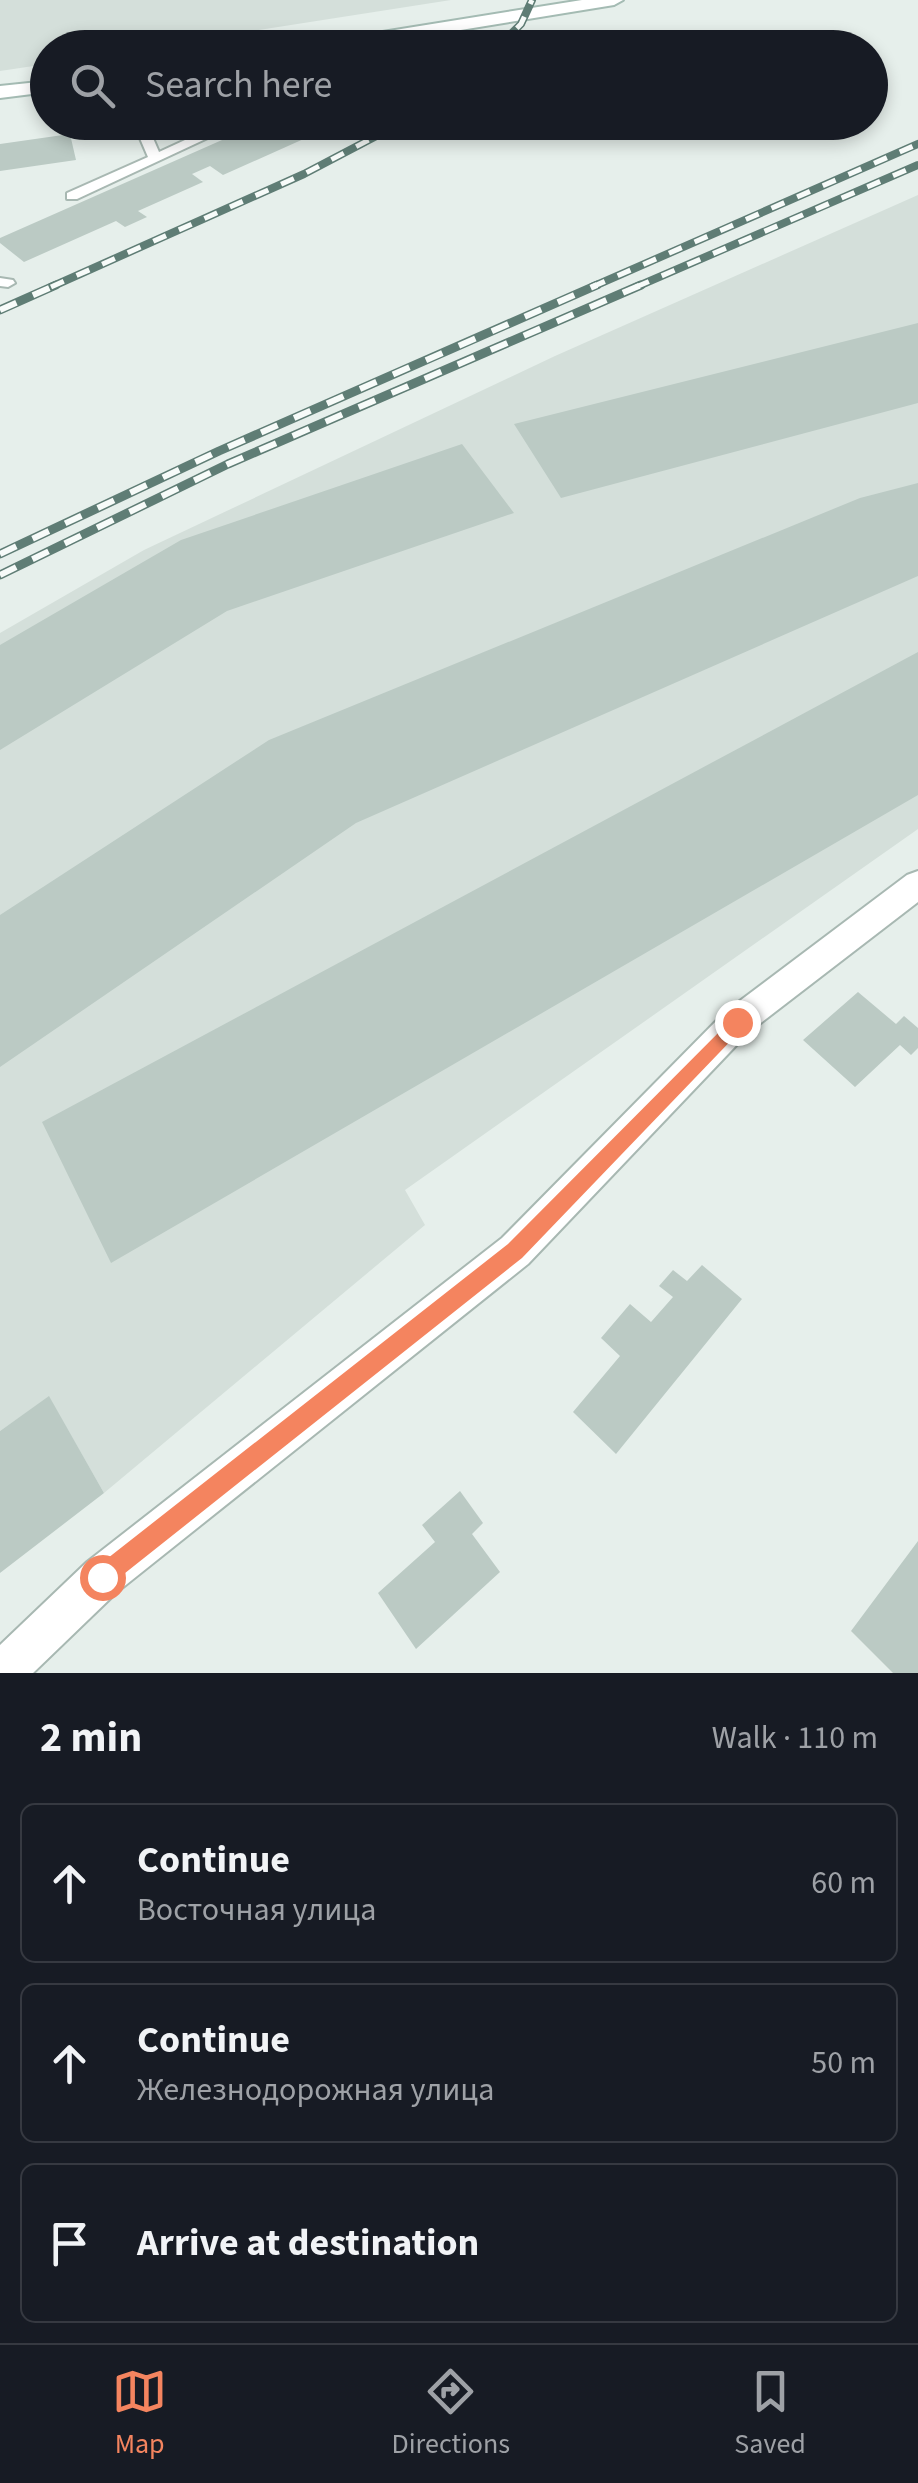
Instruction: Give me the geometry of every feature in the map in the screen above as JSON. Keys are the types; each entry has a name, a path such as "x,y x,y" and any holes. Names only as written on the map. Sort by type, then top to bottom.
{"street":[{"path":"445,30 614,0"},
{"path":"0,92 30,88"},
{"path":"2,1673 102,1577 515,1251 737,1022 918,884"}],"lane":[{"path":"147,140 156,160"},
{"path":"72,196 198,140"}],"shaded area":[{"path":"0,0 451,0 259,30 30,30 30,67 0,71"},
{"path":"918,195 918,829 405,1190 425,1225 104,1493 49,1397 0,1431 0,633 144,550 555,356"}],"building":[{"path":"71,140 76,160 0,171 0,144"},
{"path":"222,140 301,140 223,175 210,166 192,174 203,182 138,211 147,217 125,227 116,221 24,262 0,243 0,238"},
{"path":"918,323 918,403 561,498 514,424"},
{"path":"462,444 514,513 227,611 0,750 0,645 181,540"},
{"path":"918,483 918,576 356,823 0,1067 0,915 269,740 860,498"},
{"path":"918,652 918,795 111,1263 42,1122"},
{"path":"858,992 896,1024 904,1016 918,1028 918,1048 911,1055 900,1045 855,1087 803,1040"},
{"path":"702,1265 742,1299 616,1454 573,1412 620,1356 601,1338 630,1304 651,1322 673,1297 659,1286 673,1270 687,1281"},
{"path":"49,1396 104,1493 0,1573 0,1431"},
{"path":"460,1491 483,1523 472,1534 500,1572 416,1649 378,1593 435,1542 422,1525"},
{"path":"918,1541 918,1673 893,1673 851,1631"}],"railway":[{"path":"515,30 532,0"},
{"path":"51,287 304,174 369,140"},
{"path":"592,287 918,144"},
{"path":"636,287 918,165"},
{"path":"0,310 56,285"},
{"path":"0,554 219,451 597,285"},
{"path":"0,575 228,464 641,285"}],"route":[{"path":"102,1577 515,1251 737,1022"}]}
